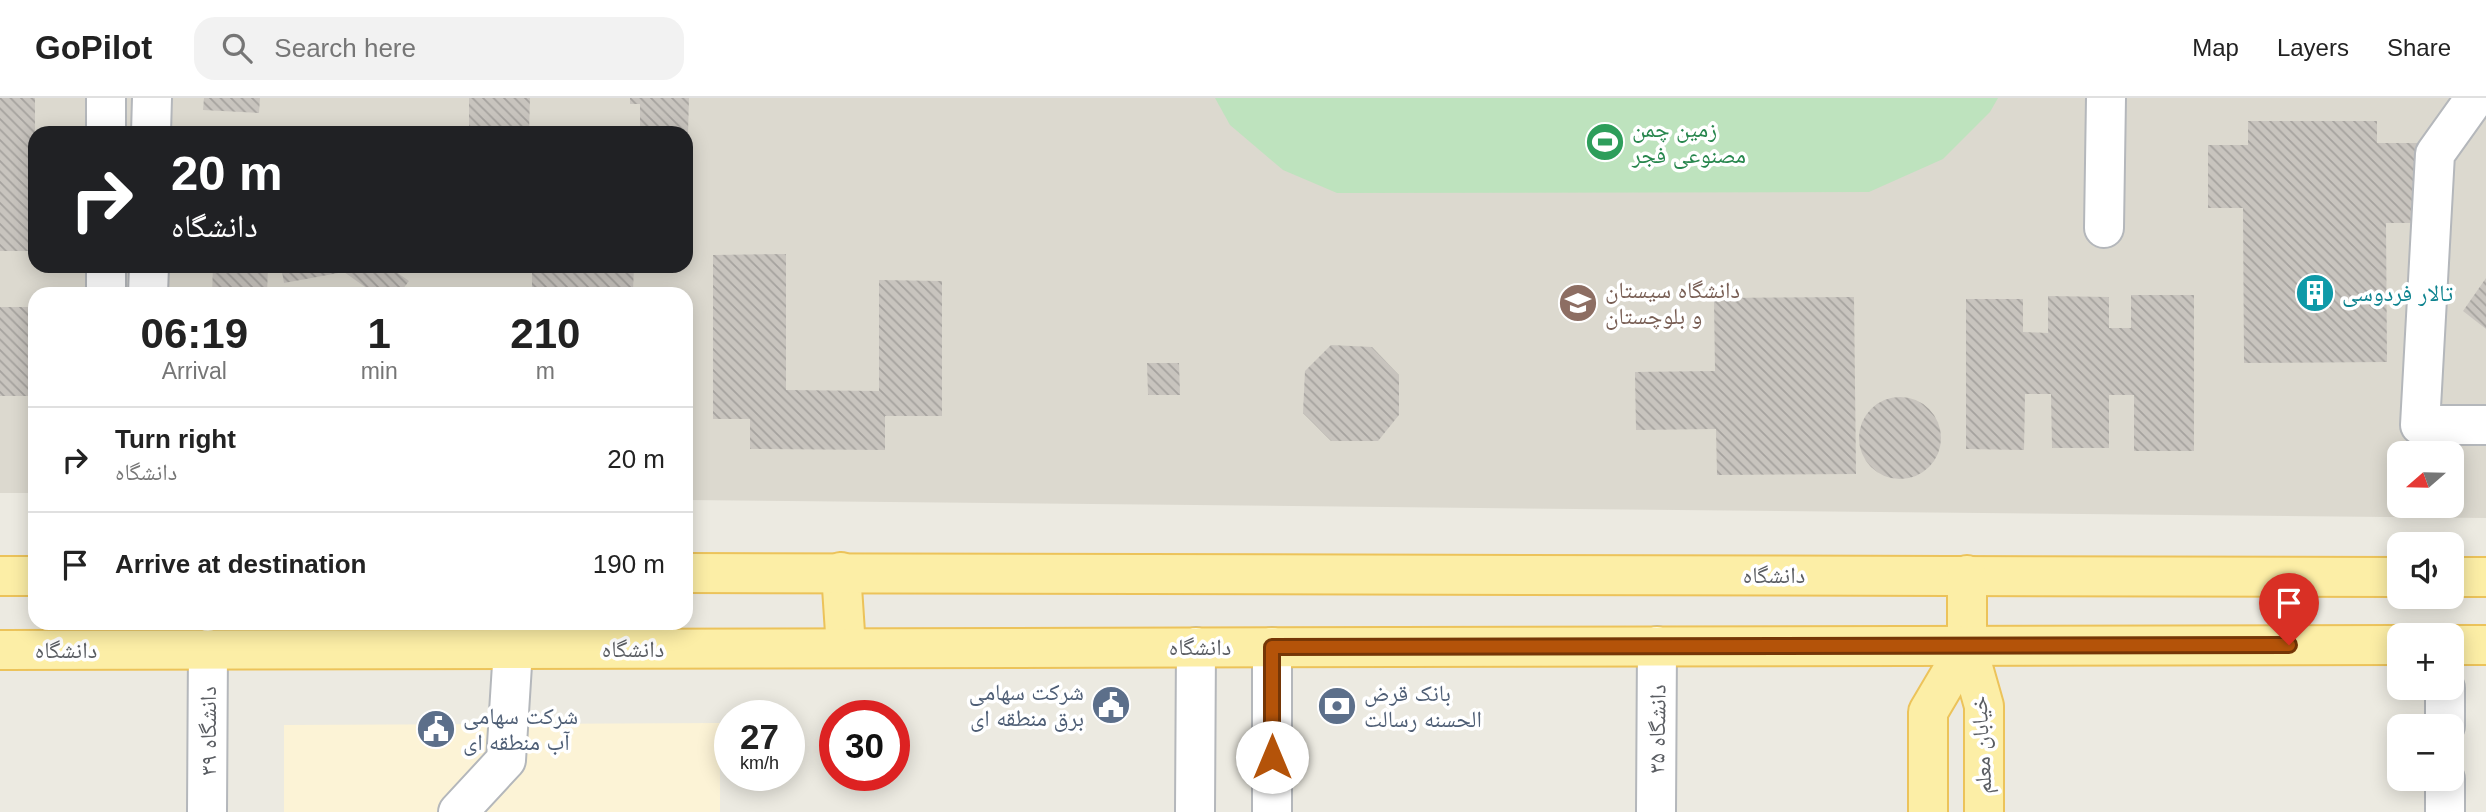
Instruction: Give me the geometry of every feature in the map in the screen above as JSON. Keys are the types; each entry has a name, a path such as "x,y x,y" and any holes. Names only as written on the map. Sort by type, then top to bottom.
{"main road":[{"path":"841,572 846,648"},
{"name":"دانشگاه","path":"693,573 2387,577"},
{"path":"1967,575 1967,646"},
{"path":"0,576 28,576"},
{"path":"2464,577 2486,577"},
{"name":"دانشگاه","path":"0,650 2387,645"},
{"path":"2464,645 2486,645"},
{"name":"خیابان معلم","path":"1928,812 1928,712 1967,646"},
{"name":"خیابان معلم","path":"1967,646 1984,706 1984,812"}],"street":[{"path":"106,98 106,126"},
{"path":"151,126 152,98"},
{"path":"2104,228 2106,98"},
{"path":"2475,98 2435,155 2420,425 2486,425"},
{"name":"دانشگاه ۳۵","path":"1656,812 1657,646"},
{"path":"1195,812 1196,647"},
{"path":"1272,647 1272,812"},
{"name":"دانشگاه ۳۹","path":"207,812 208,649"},
{"path":"458,812 506,760 508,649"},
{"path":"2445,791 2445,812"}],"shaded area":[{"name":"دانشگاه سیستان و بلوچستان","path":"0,98 2486,98 2486,518 2464,518 2464,441 2387,441 2387,517 693,500 693,287 28,287 28,493 0,493"},
{"path":"714,723 714,791 720,791 720,812 284,812 284,725"}],"green space":[{"name":"زمین چمن مصنوعی فجر","path":"1215,98 1998,98 1990,112 1943,159 1869,192 1337,193 1283,170 1230,125"}],"building":[{"path":"0,98 35,98 35,126 28,126 28,251 0,251"},
{"path":"204,98 260,98 259,113 203,110"},
{"path":"469,98 530,98 529,126 469,126"},
{"path":"630,98 689,98 688,126 640,126 640,104 630,104"},
{"name":"تالار فردوسی","path":"2248,121 2377,121 2377,143 2424,143 2425,223 2386,223 2387,362 2244,363 2243,208 2208,208 2208,145 2248,145"},
{"path":"786,254 786,390 879,391 879,280 942,281 942,416 885,416 885,450 750,449 750,419 713,419 713,255"},
{"path":"213,273 268,273 267,287 212,287"},
{"path":"282,273 339,273 284,283"},
{"path":"345,273 398,273 409,281 404,287 365,287"},
{"path":"532,273 634,273 633,287 532,287"},
{"path":"2486,278 2486,329 2463,311"},
{"path":"2131,295 2194,295 2194,451 2134,451 2134,395 2109,395 2109,448 2052,448 2051,394 2025,394 2024,450 1966,449 1966,299 2023,299 2023,332 2048,333 2048,296 2109,297 2109,328 2131,328"},
{"path":"1854,297 1856,474 1717,475 1716,429 1636,430 1635,372 1715,371 1714,298"},
{"path":"0,307 28,307 28,396 0,396"},
{"path":"1331,345 1372,347 1399,375 1399,415 1378,441 1331,441 1303,413 1305,371"},
{"path":"1147,363 1179,363 1180,395 1148,395"},
{"path":"1892,397 1908,397 1923,404 1934,415 1941,430 1938,454 1929,467 1908,479 1892,479 1877,472 1866,461 1859,446 1859,430 1866,415 1877,404"}],"place":[{"name":"زمین چمن مصنوعی فجر","path":"1605,142"},
{"name":"تالار فردوسی","path":"2315,293"},
{"name":"دانشگاه سیستان و بلوچستان","path":"1578,303"},
{"name":"شرکت سهامی برق منطقه ای","path":"1111,705"},
{"name":"بانک قرض الحسنه رسالت","path":"1337,706"},
{"name":"شرکت سهامی آب منطقه ای","path":"436,729"}],"route":[{"path":"1272,757 1272,647 2289,645"}]}
